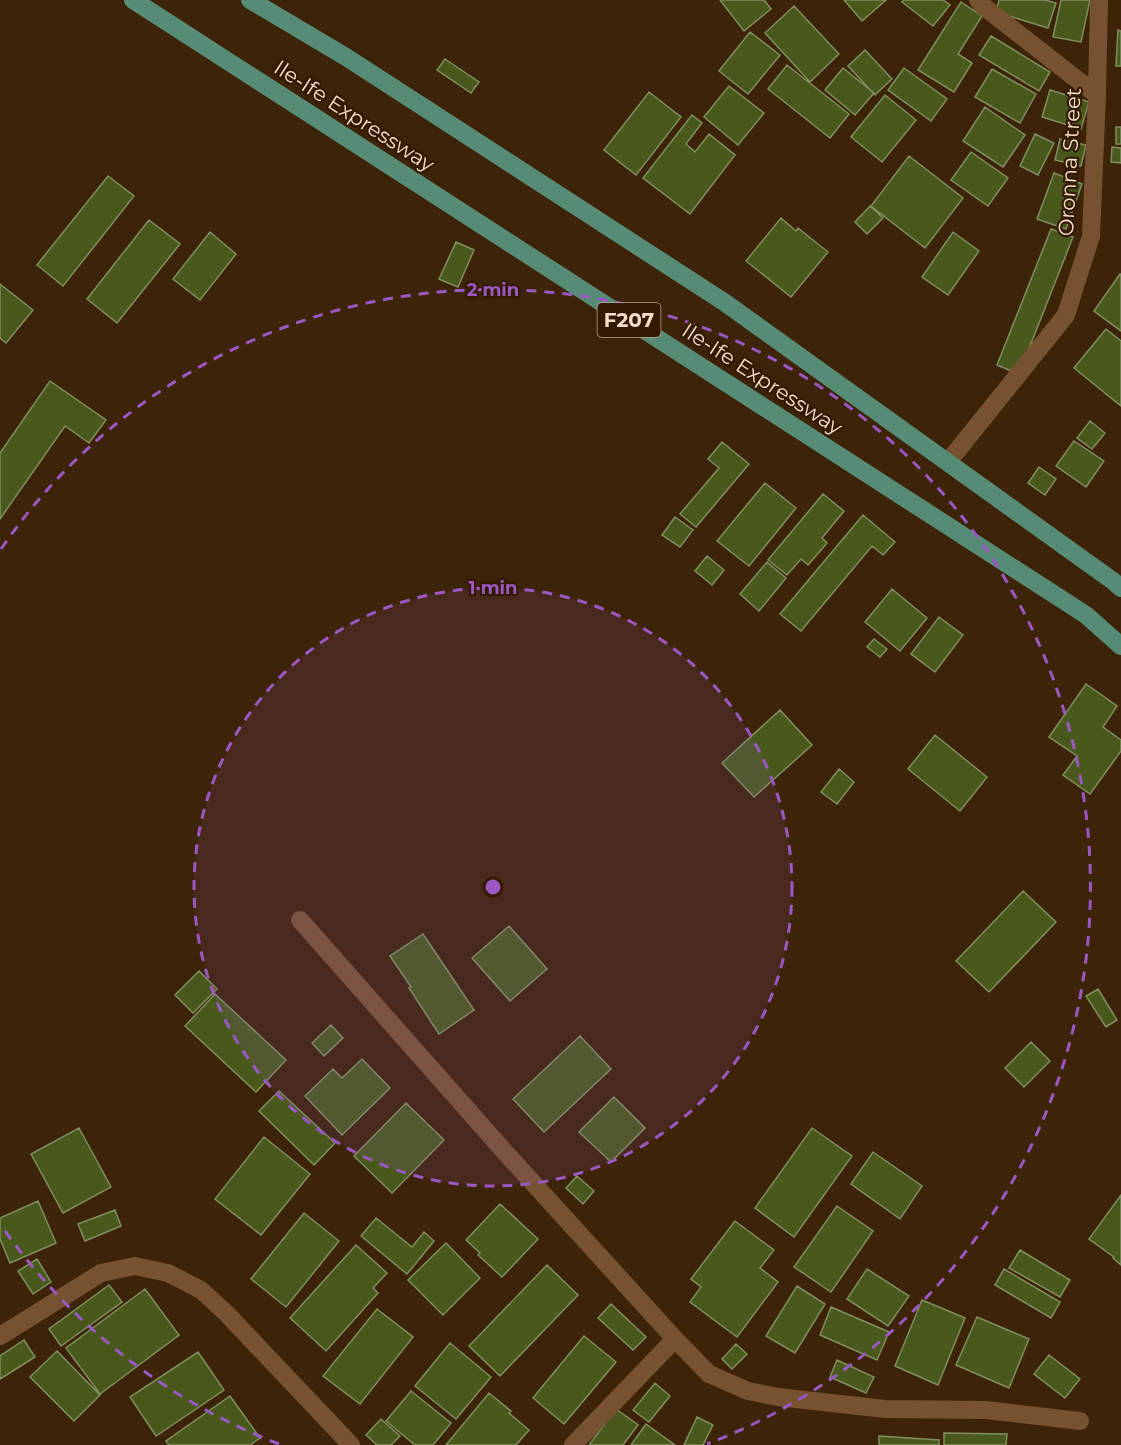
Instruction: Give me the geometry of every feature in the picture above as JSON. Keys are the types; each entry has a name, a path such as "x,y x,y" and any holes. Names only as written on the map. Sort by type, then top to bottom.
{"main road":[{"name":"Ile-Ife Expressway","path":"133,0 1086,615 1121,646"},
{"name":"Ile-Ife Expressway","path":"250,0 346,57 724,302 1121,588"}],"street":[{"path":"978,0 1097,95"},
{"name":"Oronna Street","path":"948,462 1066,315 1091,236 1099,0"},
{"path":"300,920 503,1149 675,1339 710,1374 748,1391 778,1397 885,1409 986,1410 1080,1421"},
{"path":"0,1336 101,1273 135,1266 168,1273 201,1290 227,1314 351,1445"},
{"path":"573,1445 675,1339"}],"building":[{"path":"720,0 764,0 771,9 744,31"},
{"path":"844,0 886,0 862,21"},
{"path":"904,0 943,0 950,5 933,26 902,2"},
{"path":"999,0 1045,0 1056,3 1048,28 996,12"},
{"path":"1061,0 1090,0 1081,42 1053,37"},
{"path":"961,2 982,16 958,54 972,63 954,92 918,70"},
{"path":"794,6 839,54 810,82 765,33"},
{"path":"1118,30 1121,31 1121,66 1116,66"},
{"path":"750,32 780,55 748,94 719,71"},
{"path":"991,36 1050,72 1039,91 979,55"},
{"path":"865,50 892,79 875,95 848,66"},
{"path":"445,59 479,82 471,93 437,70"},
{"path":"787,65 849,114 830,138 768,89"},
{"path":"843,68 874,93 855,115 825,90"},
{"path":"904,68 947,99 931,121 888,90"},
{"path":"992,69 1036,94 1020,123 975,97"},
{"path":"729,86 764,113 738,145 704,117"},
{"path":"1050,90 1089,102 1081,129 1042,117"},
{"path":"649,92 681,117 636,175 604,150"},
{"path":"885,95 916,120 882,162 851,137"},
{"path":"985,107 1025,135 1003,167 963,141"},
{"path":"692,115 702,123 686,144 695,152 709,134 735,155 690,214 643,178"},
{"path":"1116,127 1121,127 1121,144 1116,144"},
{"path":"1035,134 1054,143 1038,175 1020,166"},
{"path":"1060,139 1086,145 1081,166 1055,160"},
{"path":"1112,147 1121,148 1121,163 1111,162"},
{"path":"971,152 1008,178 988,206 951,180"},
{"path":"909,156 963,198 925,248 871,206"},
{"path":"1054,173 1082,184 1066,229 1037,219"},
{"path":"108,176 134,196 63,286 37,265"},
{"path":"870,206 883,218 867,234 855,222"},
{"path":"781,218 796,231 798,228 828,252 791,297 746,261"},
{"path":"149,220 180,244 117,323 87,299"},
{"path":"1051,229 1073,237 1019,374 997,365"},
{"path":"210,232 236,254 200,300 173,279"},
{"path":"953,232 979,251 948,295 922,277"},
{"path":"456,242 474,250 458,287 439,279"},
{"path":"1121,274 1121,331 1094,311"},
{"path":"0,284 33,310 6,343 0,338"},
{"path":"1106,329 1121,341 1121,406 1074,368"},
{"path":"50,381 106,420 89,443 65,426 0,519 0,453"},
{"path":"1090,421 1105,433 1092,449 1077,438"},
{"path":"1074,441 1104,461 1086,487 1056,466"},
{"path":"722,442 749,464 696,527 680,514 719,468 708,459"},
{"path":"1039,467 1056,479 1045,495 1028,483"},
{"path":"765,483 796,508 749,566 717,541"},
{"path":"823,494 844,511 822,538 827,543 808,565 801,559 787,575 768,560"},
{"path":"863,515 895,542 883,555 872,546 801,631 780,614"},
{"path":"675,517 693,530 680,547 662,535"},
{"path":"707,556 724,570 712,585 695,571"},
{"path":"767,562 786,578 759,611 740,594"},
{"path":"892,589 927,618 900,651 865,622"},
{"path":"939,617 963,635 935,672 911,654"},
{"path":"874,639 887,649 880,657 867,647"},
{"path":"1086,684 1117,706 1103,727 1121,740 1121,751 1090,794 1063,775 1077,756 1049,737"},
{"path":"780,710 812,745 754,797 722,763"},
{"path":"935,735 987,777 960,811 908,769"},
{"path":"839,769 854,782 837,804 821,792"},
{"path":"1023,891 1056,922 989,992 956,961"},
{"path":"509,926 547,969 510,1001 472,958"},
{"path":"423,934 474,1010 439,1034 390,956"},
{"path":"199,971 217,989 193,1013 175,995"},
{"path":"1098,989 1117,1020 1106,1027 1086,996"},
{"path":"215,994 286,1060 256,1092 185,1026"},
{"path":"331,1025 343,1038 324,1056 312,1043"},
{"path":"580,1036 611,1069 544,1132 513,1099"},
{"path":"1031,1042 1050,1061 1024,1087 1005,1068"},
{"path":"362,1059 390,1088 342,1135 305,1096 333,1069 342,1078"},
{"path":"279,1091 335,1143 314,1165 259,1111"},
{"path":"614,1097 645,1128 611,1162 579,1132"},
{"path":"406,1103 444,1140 392,1193 354,1156"},
{"path":"79,1128 111,1187 63,1213 31,1154"},
{"path":"812,1128 852,1156 794,1237 755,1208"},
{"path":"264,1137 310,1174 261,1235 215,1199"},
{"path":"873,1152 922,1186 900,1219 851,1184"},
{"path":"577,1176 594,1191 583,1204 566,1188"},
{"path":"1121,1195 1121,1265 1089,1239"},
{"path":"38,1201 56,1243 10,1263 0,1239 0,1218"},
{"path":"500,1204 538,1239 502,1277 478,1255 480,1253 466,1240"},
{"path":"837,1206 873,1231 831,1292 794,1267"},
{"path":"115,1210 121,1226 85,1241 78,1224"},
{"path":"304,1213 339,1241 286,1307 251,1279"},
{"path":"376,1218 412,1247 424,1232 434,1241 407,1274 361,1236"},
{"path":"735,1221 774,1250 760,1268 778,1282 737,1337 690,1302 701,1287 691,1279"},
{"path":"446,1243 480,1278 443,1315 408,1280"},
{"path":"356,1245 387,1273 373,1288 378,1293 326,1351 290,1318"},
{"path":"1020,1250 1070,1280 1060,1297 1009,1268"},
{"path":"37,1259 51,1282 33,1294 18,1271"},
{"path":"547,1265 578,1295 500,1376 469,1346"},
{"path":"867,1269 909,1296 888,1326 847,1299"},
{"path":"1004,1269 1060,1302 1051,1318 995,1285"},
{"path":"109,1285 122,1302 61,1346 49,1329"},
{"path":"797,1286 825,1304 795,1353 766,1336"},
{"path":"145,1289 179,1335 100,1394 66,1348"},
{"path":"922,1300 965,1318 938,1385 895,1366"},
{"path":"611,1304 646,1337 633,1350 598,1318"},
{"path":"831,1307 889,1332 877,1360 820,1335"},
{"path":"377,1309 413,1337 360,1404 323,1376"},
{"path":"977,1317 1029,1339 1009,1388 956,1365"},
{"path":"584,1336 616,1362 564,1424 533,1398"},
{"path":"24,1340 35,1357 0,1379 0,1356"},
{"path":"450,1343 491,1377 456,1419 415,1386"},
{"path":"736,1344 747,1354 732,1369 722,1359"},
{"path":"57,1351 100,1395 74,1421 30,1377"},
{"path":"198,1352 224,1390 156,1436 130,1397"},
{"path":"1049,1355 1080,1379 1065,1398 1034,1374"},
{"path":"837,1360 874,1377 866,1393 830,1377"},
{"path":"655,1383 670,1396 649,1422 633,1410"},
{"path":"411,1391 451,1423 433,1445 415,1445 386,1421"},
{"path":"489,1393 529,1430 516,1445 446,1445"},
{"path":"230,1396 260,1438 250,1445 169,1445 166,1441"},
{"path":"616,1409 638,1425 623,1445 589,1445"},
{"path":"697,1417 713,1425 703,1445 684,1445"},
{"path":"381,1419 400,1436 391,1445 377,1445 366,1435"},
{"path":"646,1424 675,1445 631,1445"},
{"path":"944,1433 1007,1434 1006,1445 944,1445"},
{"path":"879,1436 939,1440 939,1445 879,1445"}]}
